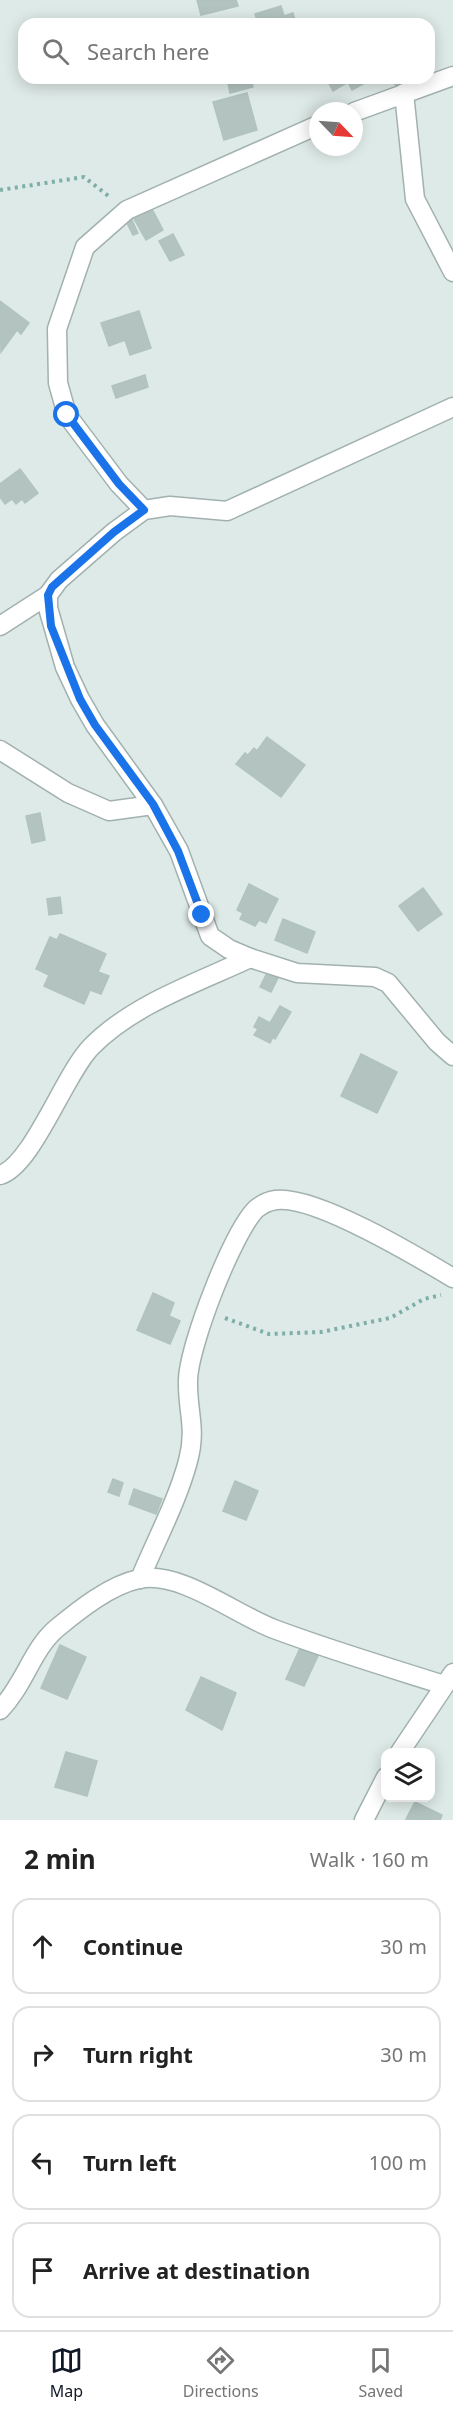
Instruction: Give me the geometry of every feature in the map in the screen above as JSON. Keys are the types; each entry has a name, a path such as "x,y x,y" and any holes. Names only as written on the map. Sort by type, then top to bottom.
{"street":[{"path":"435,82 453,76"},
{"path":"363,109 430,84"},
{"path":"404,93 416,199 453,272"},
{"path":"144,510 119,484 67,415 58,384 57,329 85,248 127,210 309,129"},
{"path":"0,626 48,595 59,580 76,564 144,510 170,506 227,511 453,407"},
{"path":"48,595 51,626 80,699 95,725 153,804 178,851 207,931 216,942 250,958 297,973 375,977 387,983 437,1042 453,1056"},
{"path":"0,750 68,793 109,811 153,804"},
{"path":"0,1175 16,1167 71,1074 90,1048 113,1028 165,999 250,958"},
{"path":"140,1579 180,1487 188,1461 194,1426 188,1382 196,1335 248,1219 256,1209 274,1200 312,1206 388,1240 451,1285"},
{"path":"0,1710 22,1683 42,1644 57,1628 107,1593 140,1579 173,1582 201,1593 271,1628 448,1679 403,1748"},
{"path":"364,1820 381,1787"}],"path":[{"path":"0,190 84,177 127,210"},
{"path":"207,1310 258,1332 297,1334 390,1318 451,1285"}],"building":[{"path":"197,0 236,0 238,6 201,15"},
{"path":"281,6 284,16 293,13 294,18 256,18 255,14"},
{"path":"228,84 252,84 253,87 230,93"},
{"path":"329,84 345,84 333,91"},
{"path":"349,84 363,84 352,90"},
{"path":"247,93 257,130 224,140 213,102"},
{"path":"151,207 163,230 146,240 133,217"},
{"path":"132,220 138,233 133,235 127,223"},
{"path":"173,234 184,255 170,261 159,241"},
{"path":"0,301 29,323 21,334 17,330 1,352"},
{"path":"139,311 151,348 130,355 125,340 109,346 101,323"},
{"path":"145,375 148,387 116,398 112,386"},
{"path":"20,469 38,493 25,503 22,499 16,504 12,499 5,504 0,497 0,484"},
{"path":"267,737 305,765 281,797 236,764 245,753 248,755 254,748 257,751"},
{"path":"40,813 45,840 32,843 26,816"},
{"path":"249,884 278,899 266,923 259,920 255,926 240,919 243,913 237,910"},
{"path":"423,888 442,914 418,931 399,906"},
{"path":"60,897 62,913 49,915 47,899"},
{"path":"283,919 315,932 307,953 275,940"},
{"path":"60,934 106,954 98,972 109,976 101,994 90,990 84,1004 44,986 49,975 36,969 50,937 57,940"},
{"path":"268,971 279,976 271,992 260,987"},
{"path":"280,1006 291,1012 275,1039 273,1037 270,1043 254,1035 258,1029 254,1027 259,1017 270,1023"},
{"path":"361,1054 397,1072 377,1113 341,1096"},
{"path":"153,1293 174,1303 169,1316 180,1321 170,1344 137,1330"},
{"path":"113,1479 123,1483 119,1496 108,1492"},
{"path":"235,1481 258,1491 246,1520 223,1511"},
{"path":"134,1489 162,1499 156,1514 129,1504"},
{"path":"60,1645 86,1657 67,1699 41,1688"},
{"path":"300,1648 318,1656 304,1686 286,1679"},
{"path":"201,1677 236,1693 222,1730 186,1710"},
{"path":"66,1752 97,1761 87,1796 55,1787"},
{"path":"415,1802 442,1815 440,1820 406,1819"}],"route":[{"path":"67,415 119,484 144,510 114,532 52,587 48,595 51,626 65,667 85,710 153,804 178,851 202,915"}]}
